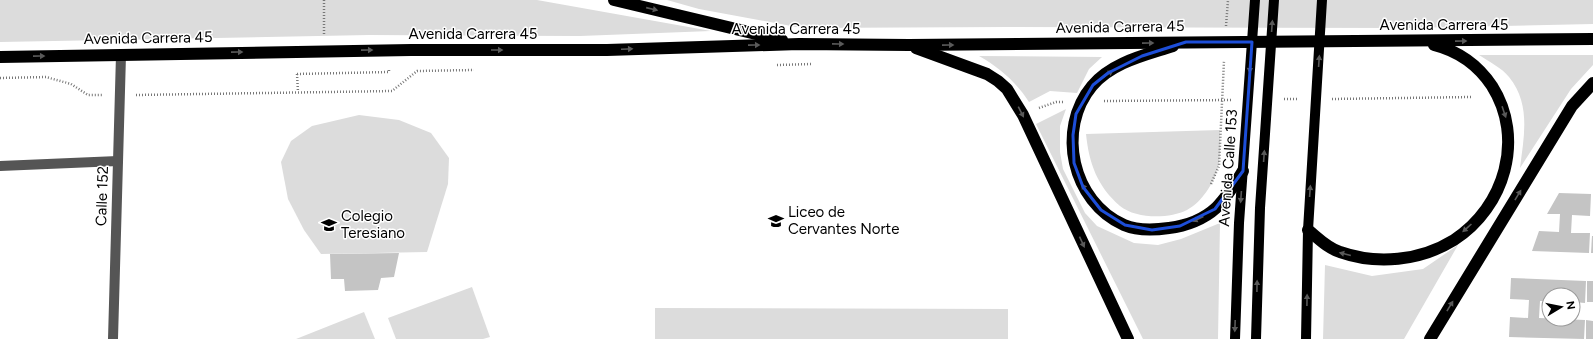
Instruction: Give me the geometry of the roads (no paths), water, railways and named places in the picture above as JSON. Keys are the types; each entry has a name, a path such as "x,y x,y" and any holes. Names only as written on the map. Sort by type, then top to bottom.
{"highway":[{"path":"614,0 799,44"},
{"name":"Avenida Carrera 45","path":"0,57 410,50 607,50 799,44 909,45 1186,42 1422,42 1593,39"},
{"path":"1186,42 1129,61 1108,73 1092,85 1076,114 1073,135 1074,163 1083,187 1101,210 1125,225 1152,230 1180,226 1200,219 1215,209 1226,197 1243,171"},
{"path":"1308,230 1327,246 1339,252 1369,260 1387,260 1422,254 1454,239 1480,216 1499,186 1507,165 1509,142 1507,120 1500,98 1486,78 1468,60 1447,48 1422,42"},
{"path":"909,45 987,74 1007,89 1023,115 1128,339"},
{"path":"1430,339 1572,106 1593,83"}],"main road":[{"name":"Avenida Calle 153","path":"1235,339 1243,171 1255,0"},
{"path":"1256,339 1260,208 1274,0"},
{"path":"1306,339 1308,230 1322,0"}],"street":[{"name":"Calle 152","path":"113,339 121,55"},
{"path":"0,166 118,161"}],"place":[{"name":"Liceo de Cervantes Norte","path":"776,221"},
{"name":"Colegio Teresiano","path":"329,225"}]}
